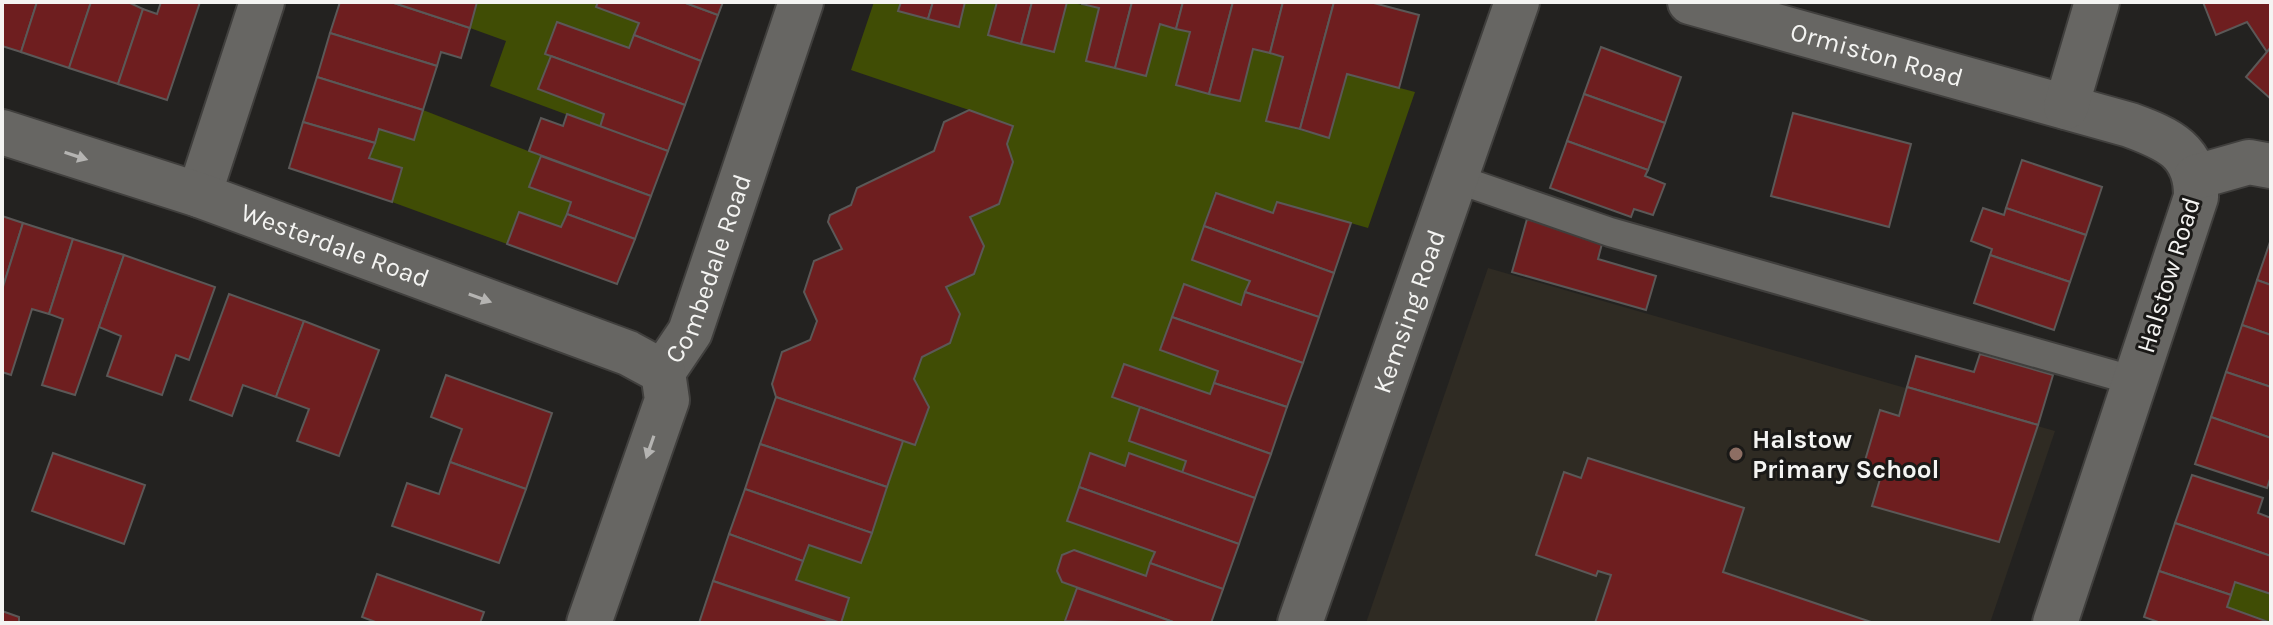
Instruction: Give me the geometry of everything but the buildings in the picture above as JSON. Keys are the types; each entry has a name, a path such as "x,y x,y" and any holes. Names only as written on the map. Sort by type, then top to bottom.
{"street":[{"path":"199,195 262,2"},
{"name":"Combedale Road","path":"589,623 667,400 663,372 690,332 801,2"},
{"name":"Kemsing Road","path":"1300,623 1517,2"},
{"name":"Ormiston Road","path":"1690,2 2066,107"},
{"path":"2066,107 2097,2"},
{"name":"Halstow Road","path":"2055,623 2196,197 2196,177 2181,150 2157,135 2066,107"},
{"name":"Westerdale Road","path":"2,132 199,195 628,353 663,372"},
{"path":"2196,177 2249,162 2271,166"}],"lane":[{"path":"1457,179 1610,232 2135,381"}],"shaded area":[{"name":"Halstow Primary School","path":"1488,268 2055,431 1990,623 1366,623"}],"green space":[{"path":"477,2 598,2 597,7 639,23 629,48 557,22 545,53 551,56 538,89 604,114 600,127 490,86 506,41 470,28"},
{"path":"874,2 901,2 899,11 958,27 965,2 997,2 1021,44 1054,52 1067,2 1099,8 1086,61 1145,76 1160,24 1190,32 1176,85 1239,101 1253,49 1283,57 1266,121 1329,138 1347,74 1415,92 1368,228 1278,202 1273,213 1215,193 1192,260 1250,281 1241,305 1184,284 1160,350 1218,371 1210,394 1124,364 1112,397 1140,407 1129,441 1186,461 1182,473 1129,454 1125,466 1091,454 1068,521 1155,552 1146,576 1074,550 1062,555 1057,571 1062,582 1077,588 1065,621 1070,623 841,623 849,598 796,580 809,545 861,563 903,441 916,444 928,407 914,379 922,357 950,343 960,314 946,287 974,274 984,246 970,217 999,204 1013,163 1007,144 969,110 851,70"},
{"path":"423,110 541,156 529,187 571,202 561,227 519,212 507,244 392,202 402,168 369,158 379,129 414,140"},
{"path":"2235,582 2271,594 2271,622 2227,607"}],"place":[{"name":"Halstow Primary School","path":"1736,454"}]}
